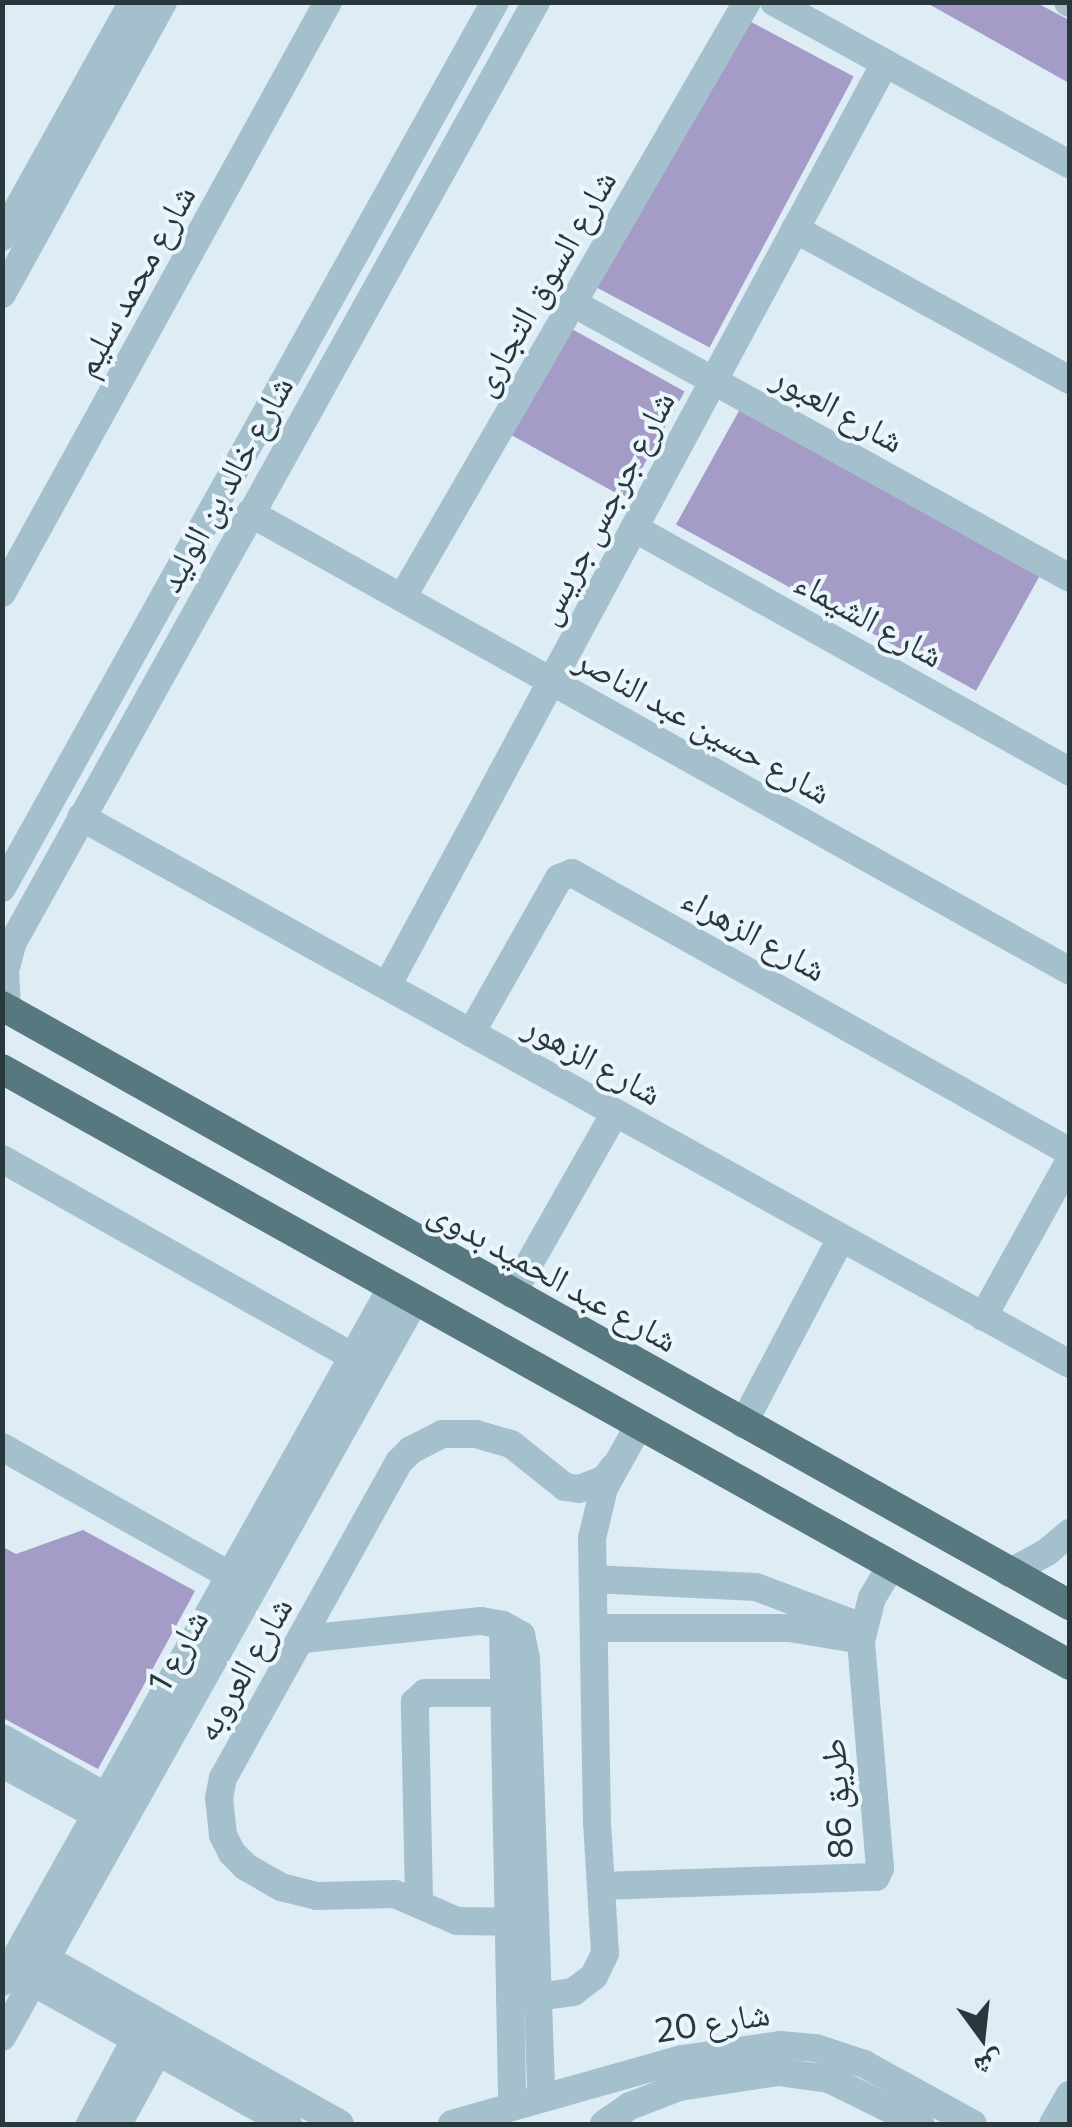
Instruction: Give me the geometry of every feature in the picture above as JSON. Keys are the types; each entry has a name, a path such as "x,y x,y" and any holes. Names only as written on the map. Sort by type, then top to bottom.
{"main road":[{"name":"شارع عبد الحميد بدوى","path":"4,1008 1070,1606"},
{"path":"2,1069 1070,1665"}],"street":[{"path":"2,237 133,2"},
{"path":"2,294 163,2"},
{"name":"شارع محمد سليم","path":"2,593 328,2"},
{"name":"شارع خالد بن الوليد","path":"2,888 496,2"},
{"name":"شارع خالد بن الوليد","path":"4,1008 5,954 536,2"},
{"name":"شارع السوق التجارى","path":"402,598 747,2"},
{"path":"774,2 1070,165"},
{"name":"شارع جرجس جريس","path":"387,986 884,63"},
{"path":"795,229 1070,380"},
{"name":"شارع العبور","path":"573,303 1070,578"},
{"name":"شارع حسين عبد الناصر","path":"250,513 1070,970"},
{"name":"شارع الشيماء","path":"634,528 1070,772"},
{"name":"شارع الزهور","path":"81,817 1070,1364"},
{"name":"شارع الزهراء","path":"471,1033 559,878 572,873 1070,1152"},
{"path":"512,1294 615,1113"},
{"path":"2,1159 351,1356"},
{"path":"984,1317 1070,1160"},
{"path":"743,1424 841,1238"},
{"name":"شارع 1","path":"241,1582 351,1356 403,1293"},
{"name":"شارع 1","path":"2,2037 23,1968 403,1293"},
{"path":"524,2000 573,1992 601,1965 605,1953 594,1520 613,1468 639,1425"},
{"name":"شارع العروبه","path":"522,1922 457,1921 396,1894 317,1896 280,1887 246,1867 223,1836 218,1817 223,1778 399,1462 426,1440 459,1432 493,1438 526,1454 565,1486 579,1489 593,1487 613,1468"},
{"path":"2,1447 241,1582"},
{"path":"1009,1573 1070,1533"},
{"name":"طريق 86","path":"601,1886 876,1878 880,1868 862,1634 872,1598 891,1566"},
{"path":"593,1580 756,1586 862,1634"},
{"path":"303,1640 458,1622 503,1625 521,1635 516,1693 524,2000 512,2106"},
{"path":"594,1628 789,1628 862,1634"},
{"path":"419,1902 415,1702 426,1693 516,1693"},
{"path":"2,1738 113,1812"},
{"path":"2,1764 113,1812"},
{"path":"23,1968 340,2124"},
{"path":"524,2000 542,2098"},
{"path":"90,2124 153,2035"},
{"path":"118,2124 153,2035"},
{"path":"153,2035 288,2124"},
{"name":"شارع 20","path":"604,2124 685,2072 751,2046 816,2048 864,2064 973,2124"},
{"name":"شارع 20","path":"452,2124 542,2098 685,2072 812,2075 872,2098 916,2123"},
{"path":"1053,2124 1070,2094"}],"shaded area":[{"path":"927,3 1037,3 1069,20 1069,83"},
{"path":"738,15 854,77 710,348 594,286"},
{"path":"570,328 685,392 625,498 511,435"},
{"path":"740,409 1040,575 976,691 676,524"},
{"path":"83,1530 195,1591 98,1769 3,1718 3,1547 16,1554"}]}
